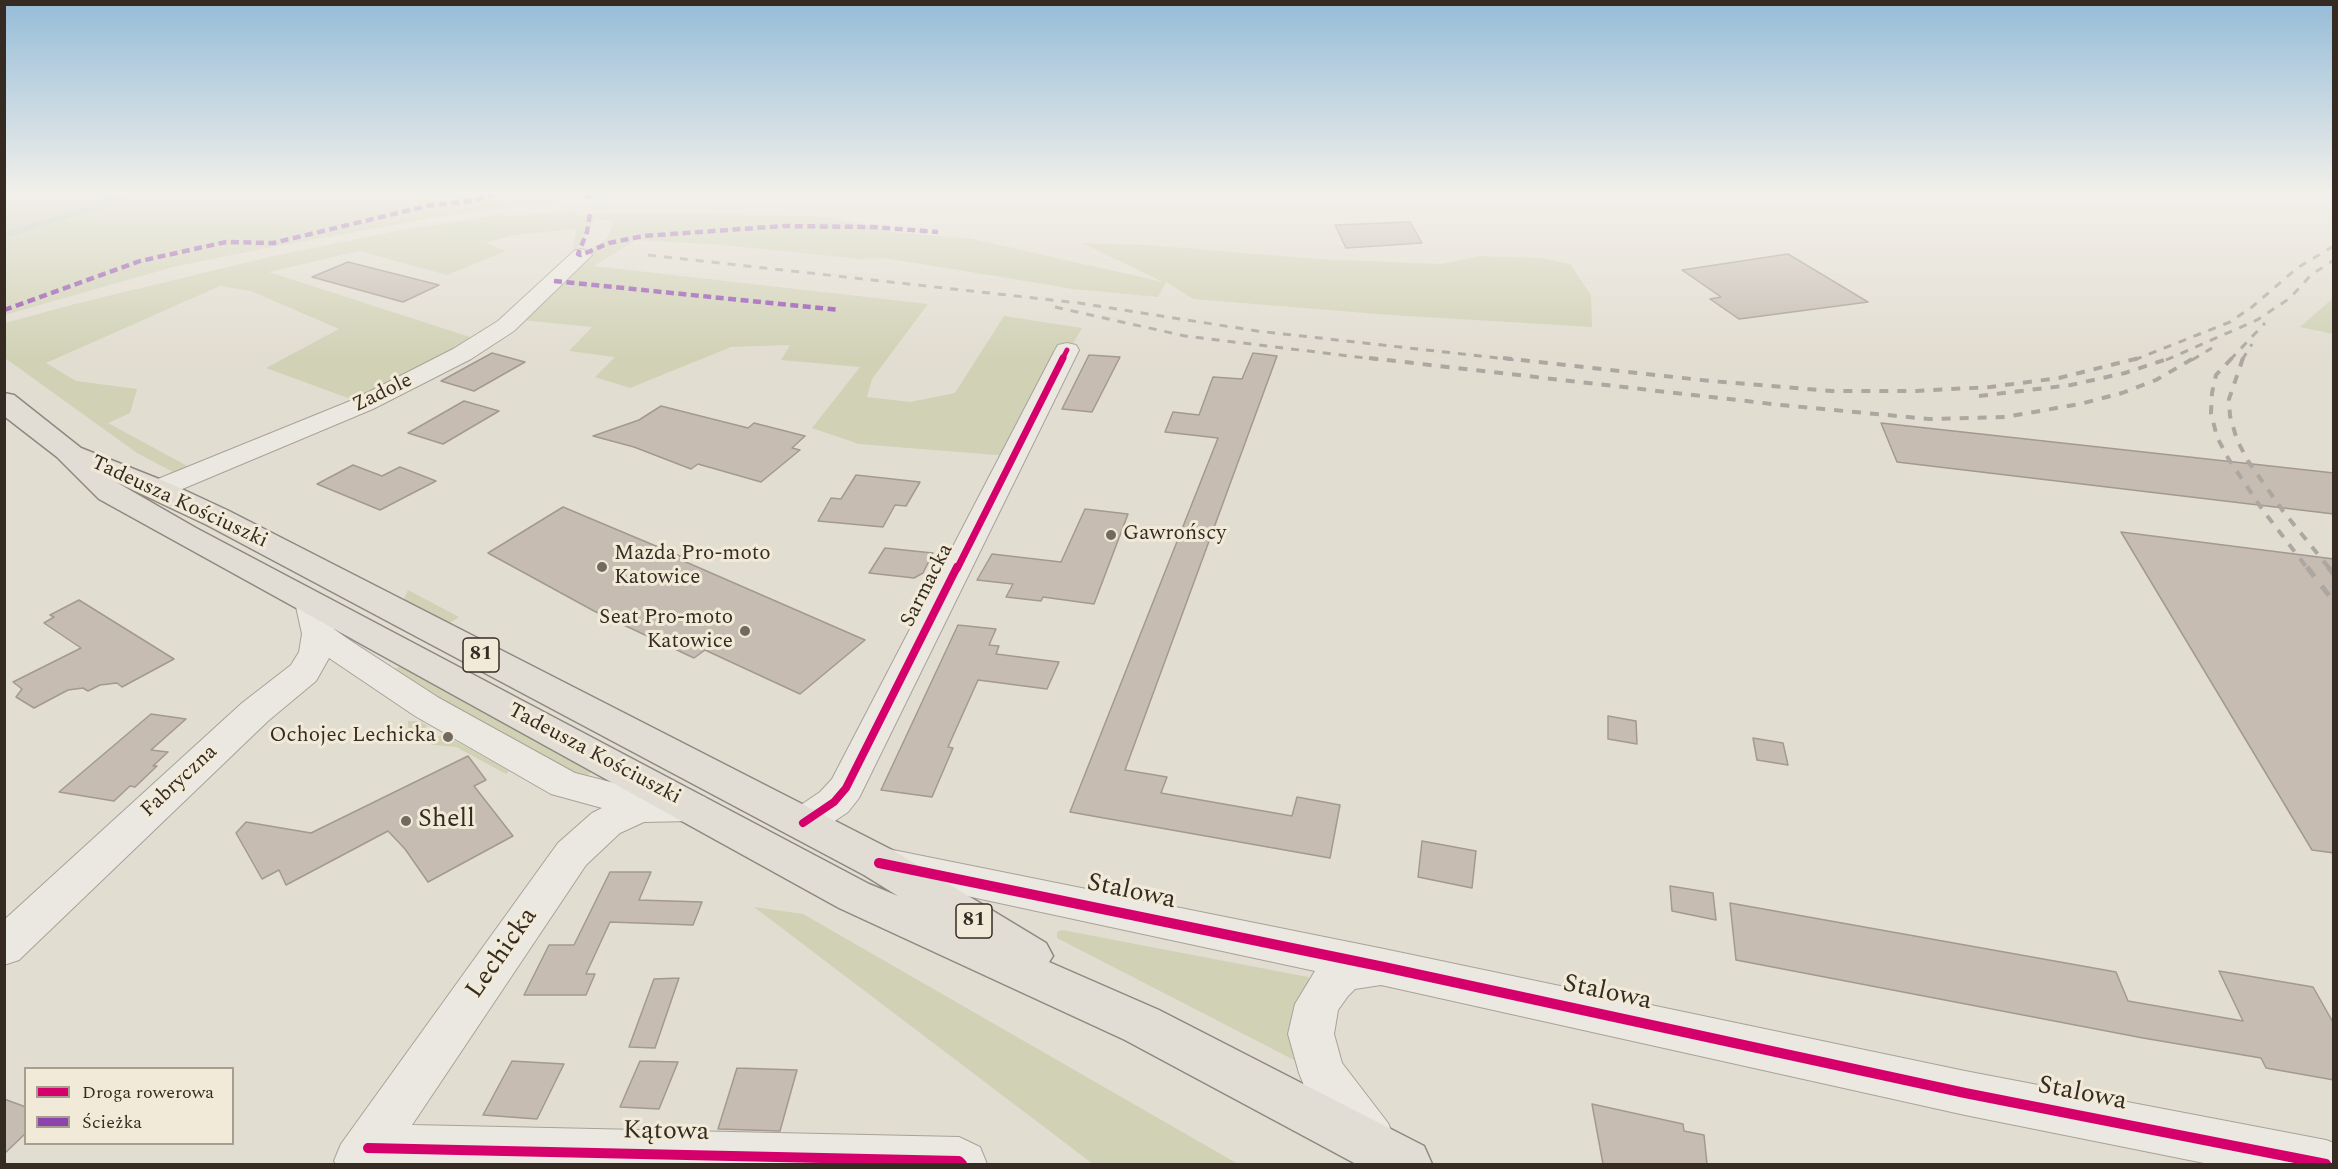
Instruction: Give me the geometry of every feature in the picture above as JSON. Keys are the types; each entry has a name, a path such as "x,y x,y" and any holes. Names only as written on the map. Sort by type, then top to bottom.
{"main road":[{"name":"Tadeusza Kościuszki","path":"4,401 30,424 67,451 110,493 315,618 670,806 854,896 1142,1025 1391,1156"},
{"name":"Tadeusza Kościuszki","path":"67,451 158,489 879,863 1142,1025"}],"street":[{"name":"Zadole","path":"158,489 364,404 462,354 506,326 581,255"},
{"name":"Sarmacka","path":"803,823 834,802 846,788 1067,350"},
{"path":"315,618 339,649 427,707 564,784 583,791 670,806"},
{"name":"Fabryczna","path":"4,947 255,712 304,673 316,652 315,618"},
{"path":"304,673 364,664"},
{"path":"572,854 582,828 583,791"},
{"name":"Lechicka","path":"362,1156 572,854 606,823 632,811 670,806"},
{"name":"Stalowa","path":"879,863 1384,967 1953,1090 2326,1164"},
{"name":"Stalowa","path":"1384,967 1353,971 1332,983 1317,1004 1311,1034 1322,1073 1391,1156"},
{"name":"Kątowa","path":"362,1156 959,1161 962,1164"}],"green space":[{"path":"5,249 265,249 173,267 5,315"},
{"path":"310,249 500,249 506,251 447,275 359,251 269,272 476,339 359,402 266,368 339,329 251,291 220,286 46,363 76,381 137,389 130,413 108,423 189,467 175,473 137,453 5,358 5,323"},
{"path":"594,249 622,249 594,266 928,304 872,379 867,397 910,402 955,393 1004,316 1082,328 1009,456 859,444 812,428 860,367 781,360 790,345 731,347 630,388 595,377 615,357 569,351 592,327 520,320"},
{"path":"757,249 1014,249 1163,282 1094,249 1189,249 1317,259 1441,264 1479,256 1542,258 1570,264 1591,295 1592,327 1390,315 1193,299 1166,282 1158,297 1073,289 885,258 860,259"},
{"path":"2333,298 2333,334 2300,327"},
{"path":"408,590 459,617 448,624 403,601"},
{"path":"400,666 558,752 591,771 590,774 581,778 389,673"},
{"path":"408,721 420,721 428,726 419,732 433,740 443,734 509,771 506,774 456,747 434,745 415,737 408,727"},
{"path":"754,907 803,914 1238,1164 1093,1164"},
{"path":"1062,930 1308,977 1310,980 1294,1060 1057,938 1057,932"}],"building":[{"path":"1788,254 1868,302 1739,319 1710,299 1721,297 1682,270"},
{"path":"348,262 439,285 403,302 312,277"},
{"path":"492,353 525,362 474,391 441,381"},
{"path":"1253,353 1277,356 1125,770 1167,777 1161,793 1292,816 1297,797 1340,805 1330,858 1070,812 1218,438 1165,432 1173,412 1199,415 1213,377 1242,379"},
{"path":"1089,355 1120,357 1092,412 1062,409"},
{"path":"464,401 499,411 443,444 408,433"},
{"path":"661,406 748,428 754,423 805,436 792,448 800,450 761,482 698,464 691,469 634,447 593,436 639,420"},
{"path":"1881,423 2334,473 2334,514 1897,462"},
{"path":"353,465 382,476 400,467 436,481 380,510 317,484"},
{"path":"856,475 920,482 906,506 895,505 883,527 818,521 831,498 841,499"},
{"path":"563,507 682,557 679,559 865,640 800,694 705,650 694,658 594,611 488,553"},
{"path":"1085,509 1128,514 1094,604 1043,597 1041,601 1006,597 1013,584 977,580 992,554 1061,562"},
{"path":"2121,532 2334,559 2334,853 2312,850"},
{"path":"885,548 933,553 923,573 914,578 869,573"},
{"path":"79,600 174,659 122,687 117,683 100,685 88,691 83,688 68,690 34,708 16,697 22,689 13,682 81,648 44,623 54,617 50,615"},
{"path":"958,625 996,629 989,645 999,646 996,654 1059,662 1047,689 978,680 948,747 953,748 932,797 881,790"},
{"path":"151,714 186,719 151,750 168,752 135,787 130,786 114,801 59,792"},
{"path":"1608,716 1636,721 1637,744 1608,739"},
{"path":"1753,738 1783,743 1788,765 1757,760"},
{"path":"468,756 486,780 474,786 513,836 428,882 405,849 388,831 286,885 279,870 262,879 236,833 246,822 311,833"},
{"path":"1422,841 1476,851 1472,888 1418,877"},
{"path":"610,872 651,872 639,900 702,902 693,925 610,922 586,974 595,974 586,995 524,995 549,945 574,945"},
{"path":"1670,886 1713,893 1716,920 1672,911"},
{"path":"1730,903 2116,972 2128,1001 2243,1021 2219,971 2313,987 2334,1024 2334,1080 2266,1068 2261,1058 2143,1038 1736,960"},
{"path":"679,978 655,1048 629,1047 654,979"},
{"path":"512,1061 564,1064 537,1119 483,1115"},
{"path":"640,1061 678,1062 659,1109 620,1107"},
{"path":"737,1068 797,1070 780,1131 718,1129"},
{"path":"4,1099 24,1106 24,1135 4,1154"},
{"path":"1592,1104 1683,1124 1684,1131 1704,1135 1707,1164 1603,1164"}],"railway":[{"path":"2134,360 2230,322 2252,307 2297,268 2330,249"},
{"path":"648,255 1079,303 1257,331 1516,360"},
{"path":"2166,360 2257,320 2290,298 2311,275 2334,260"},
{"path":"1055,307 1185,336 1382,360"},
{"path":"2230,360 2265,323"},
{"path":"2243,359 2252,344"},
{"path":"2192,360 2212,348"},
{"path":"1369,358 1781,405 1929,419 2005,417 2080,404 2122,393 2156,380 2194,358"},
{"path":"1503,358 1710,381 1832,391 1916,391 1990,387 2059,378 2139,358"},
{"path":"1979,396 2071,385 2125,373 2170,358"},
{"path":"2232,358 2216,375 2212,393 2211,413 2217,437 2228,458 2262,509 2308,569"},
{"path":"2243,359 2229,399 2230,416 2237,440 2248,461 2283,511 2330,569"},
{"path":"2307,567 2334,602"},
{"path":"2328,567 2334,574"}],"marked path":[{"path":"4,310 140,261 196,249"},
{"path":"580,249 578,254 581,255 596,249"},
{"path":"554,281 840,310"}],"cycle path":[{"path":"803,823 834,802 846,788 1067,350"},
{"path":"879,863 1384,967 1965,1093 2326,1164"},
{"path":"368,1148 959,1161 962,1164"}],"place":[{"name":"Gawrońscy","path":"1111,535"},
{"name":"Mazda Pro-moto Katowice","path":"602,567"},
{"name":"Seat Pro-moto Katowice","path":"745,631"},
{"name":"Ochojec Lechicka","path":"448,737"},
{"name":"Shell","path":"406,821"}]}
